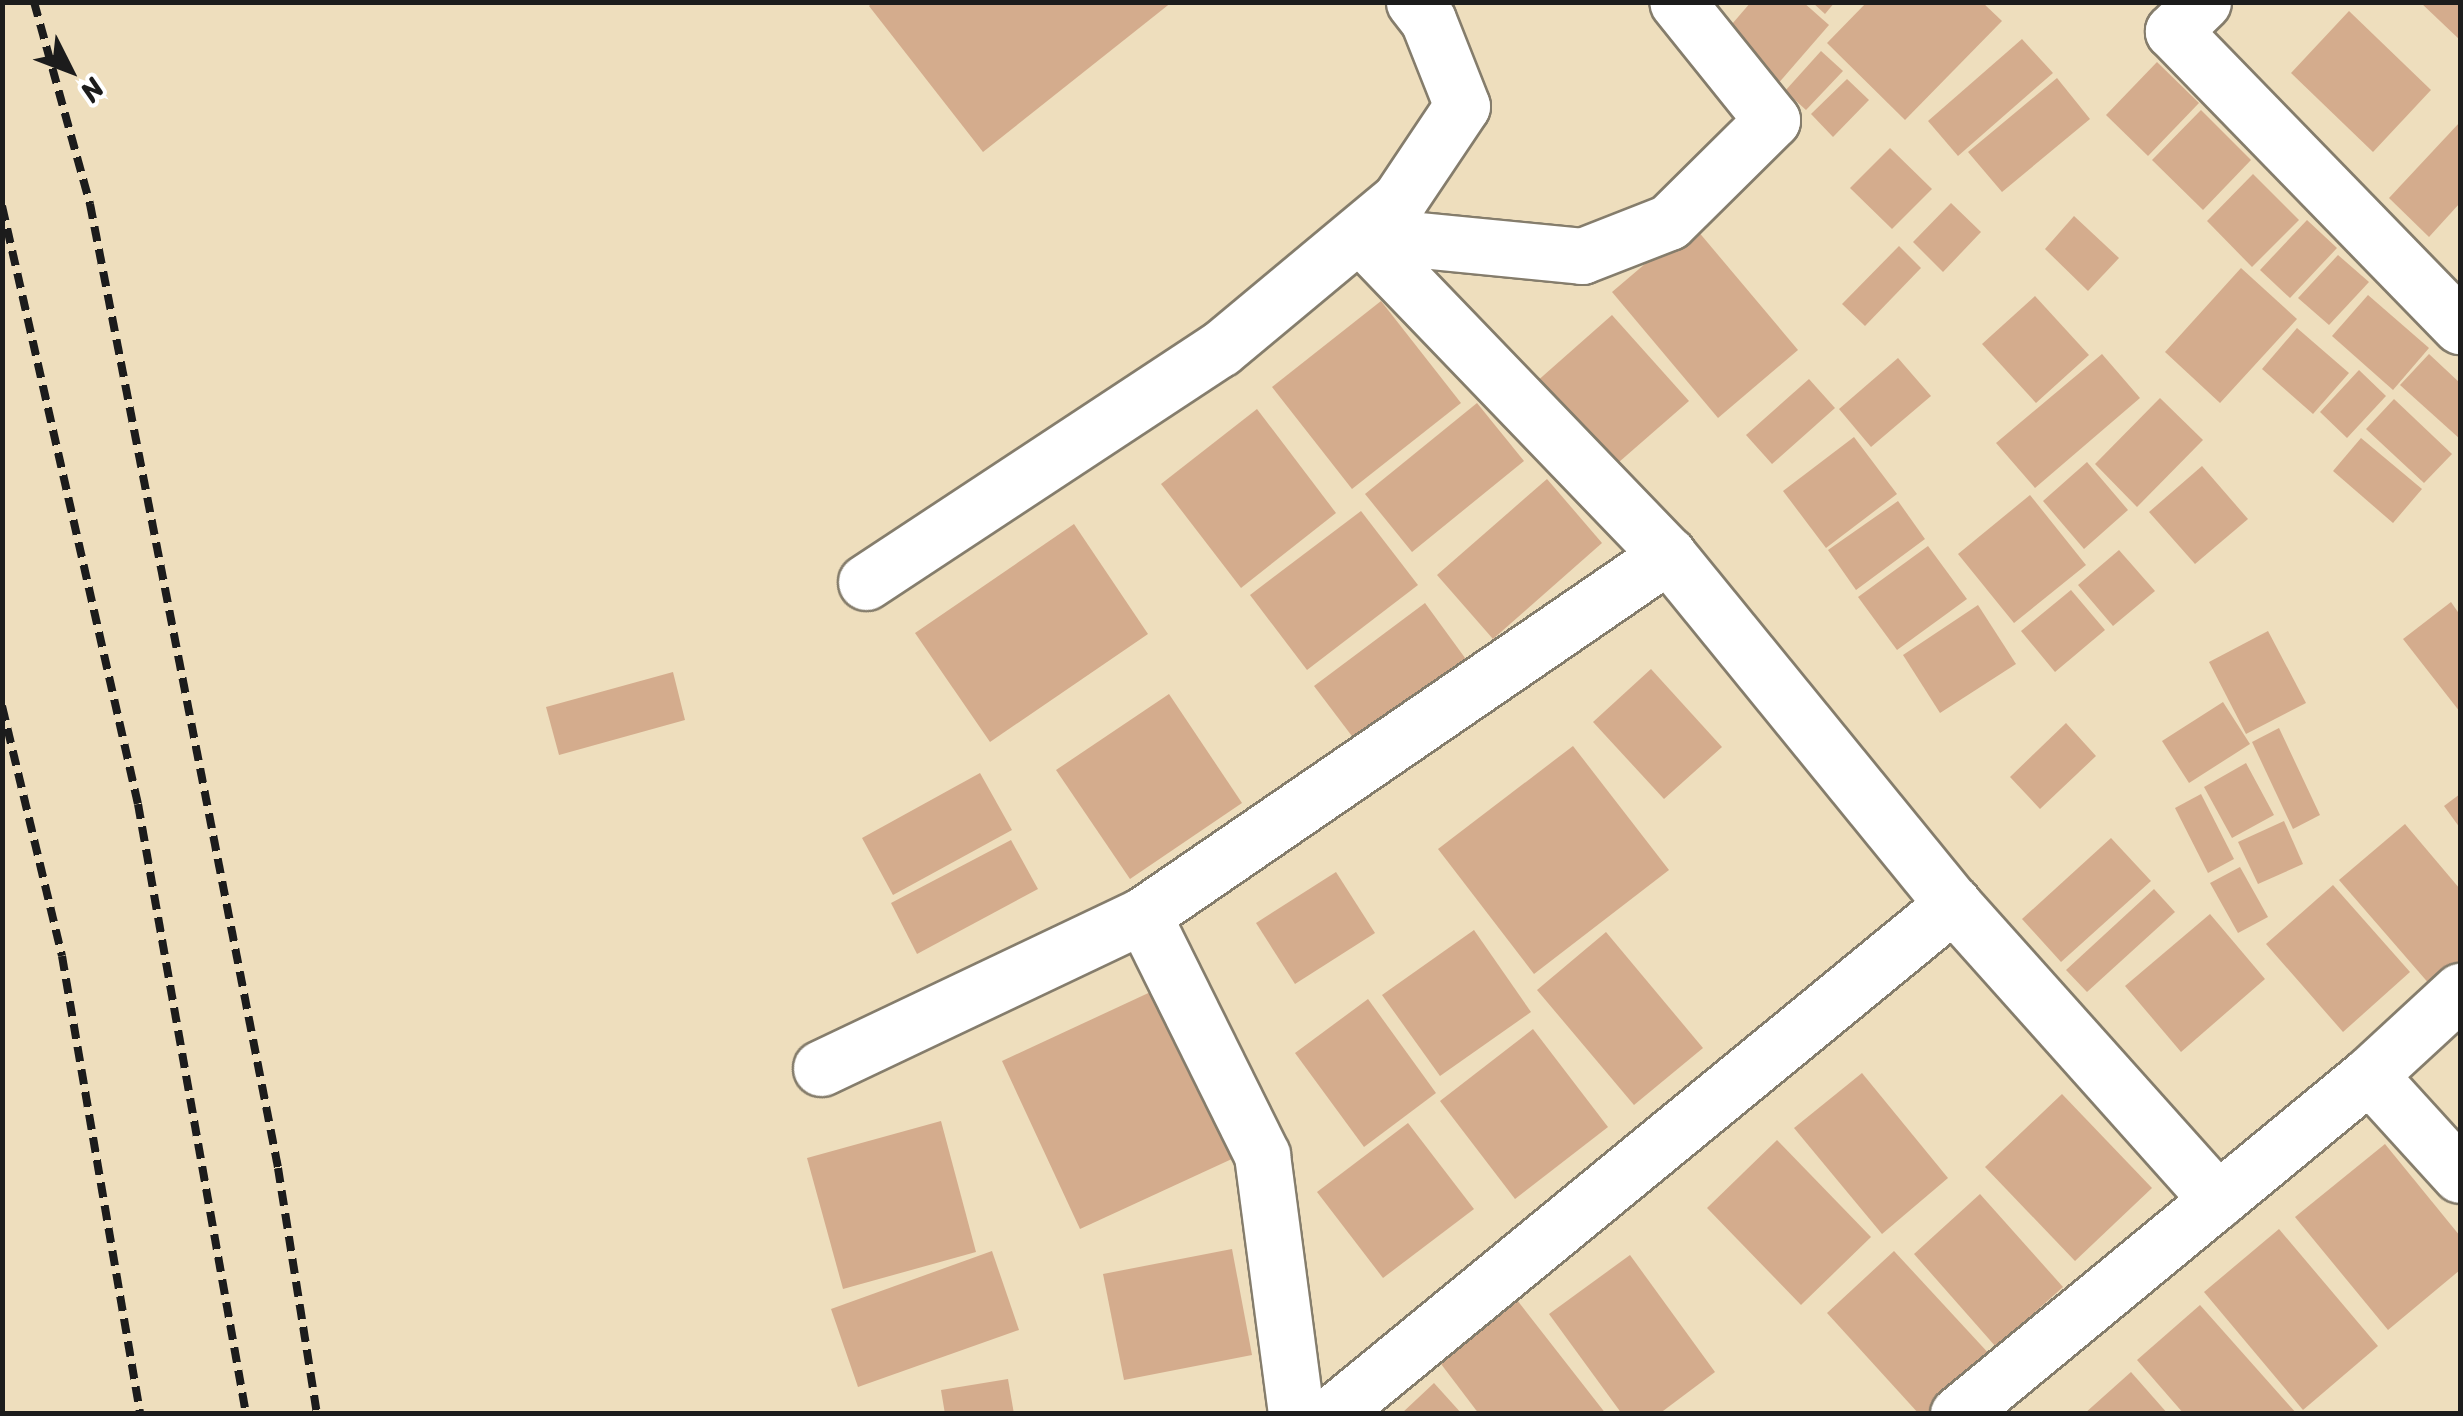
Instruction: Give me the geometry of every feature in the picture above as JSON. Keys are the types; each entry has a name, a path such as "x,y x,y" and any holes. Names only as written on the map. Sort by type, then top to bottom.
{"street":[{"path":"1359,234 1582,256 1669,222 1772,120 1677,2"},
{"path":"866,582 1220,349 1399,200 1462,106 1430,8"},
{"path":"2174,12 2460,326"},
{"path":"1359,234 1668,555 1953,904 2218,1200"},
{"path":"821,1068 1143,914 1668,555"},
{"path":"1332,1414 1953,904"},
{"path":"1143,914 1262,1155 1296,1414"},
{"path":"1958,1414 2369,1075 2460,991"},
{"path":"2369,1075 2460,1175"}],"building":[{"path":"873,2 1172,2 983,152 869,6"},
{"path":"1751,2 1803,2 1829,25 1776,86 1720,38"},
{"path":"1812,2 1835,2 1825,14"},
{"path":"1867,2 1982,2 2002,21 1905,120 1827,43"},
{"path":"2420,2 2460,2 2460,40"},
{"path":"2349,11 2431,90 2373,152 2291,73"},
{"path":"2022,39 2053,73 1958,156 1928,121"},
{"path":"1821,51 1843,71 1806,110 1785,91"},
{"path":"2157,62 2199,103 2148,156 2106,115"},
{"path":"2057,78 2090,119 2002,192 1968,152"},
{"path":"1847,79 1869,100 1833,137 1811,114"},
{"path":"2201,110 2251,160 2203,210 2152,160"},
{"path":"2460,122 2460,203 2429,237 2389,198"},
{"path":"1890,148 1932,189 1892,229 1850,188"},
{"path":"2253,174 2299,220 2252,267 2207,221"},
{"path":"1951,203 1981,232 1943,272 1913,242"},
{"path":"2074,216 2119,258 2088,291 2045,249"},
{"path":"2307,220 2337,248 2290,298 2260,270"},
{"path":"1692,224 1798,350 1718,418 1612,292"},
{"path":"1899,246 1921,268 1865,326 1842,304"},
{"path":"2338,255 2369,282 2329,325 2298,298"},
{"path":"2241,268 2297,319 2220,403 2165,352"},
{"path":"2368,295 2429,348 2393,390 2332,336"},
{"path":"2035,296 2089,355 2036,403 1982,344"},
{"path":"1381,301 1461,403 1352,489 1272,387"},
{"path":"1612,315 1689,401 1611,469 1535,383"},
{"path":"2297,328 2349,373 2313,414 2262,369"},
{"path":"2102,354 2140,398 2035,488 1996,443"},
{"path":"2429,354 2460,383 2460,439 2400,385"},
{"path":"1898,358 1931,396 1871,447 1839,409"},
{"path":"2359,370 2386,396 2347,438 2320,412"},
{"path":"1809,379 1835,408 1772,464 1746,435"},
{"path":"2160,398 2203,440 2137,507 2095,464"},
{"path":"2394,399 2452,454 2424,483 2366,429"},
{"path":"1477,403 1524,461 1412,552 1365,494"},
{"path":"1257,409 1336,513 1241,588 1161,484"},
{"path":"1854,437 1897,494 1826,548 1783,491"},
{"path":"2361,438 2422,489 2393,523 2333,471"},
{"path":"2087,462 2128,510 2084,549 2043,501"},
{"path":"2202,466 2248,519 2195,564 2149,512"},
{"path":"1547,479 1602,543 1493,639 1437,575"},
{"path":"2030,495 2086,565 2014,623 1958,554"},
{"path":"1898,501 1925,539 1856,590 1828,550"},
{"path":"1361,511 1418,585 1307,670 1250,595"},
{"path":"1074,524 1148,634 990,742 915,633"},
{"path":"1928,546 1967,599 1897,650 1858,597"},
{"path":"2119,550 2155,591 2113,626 2078,585"},
{"path":"2071,590 2105,630 2055,672 2021,631"},
{"path":"2451,602 2460,615 2460,712 2403,639"},
{"path":"1425,603 1476,673 1367,756 1314,686"},
{"path":"1978,605 2016,664 1940,713 1903,655"},
{"path":"2268,631 2306,703 2246,734 2209,662"},
{"path":"1651,669 1722,747 1664,799 1593,722"},
{"path":"673,672 685,720 559,755 546,707"},
{"path":"1169,694 1242,803 1130,879 1056,770"},
{"path":"2223,702 2250,744 2189,783 2162,741"},
{"path":"2066,723 2096,756 2040,809 2010,777"},
{"path":"2279,728 2320,815 2293,829 2252,742"},
{"path":"1573,746 1669,870 1534,974 1438,849"},
{"path":"2246,763 2274,815 2232,838 2204,787"},
{"path":"980,773 1012,830 893,895 862,838"},
{"path":"2201,794 2234,859 2208,873 2175,808"},
{"path":"2460,794 2460,828 2444,806"},
{"path":"2284,821 2303,864 2258,884 2238,842"},
{"path":"2405,824 2460,889 2460,960 2431,986 2339,880"},
{"path":"2111,838 2151,881 2061,962 2022,919"},
{"path":"1011,840 1038,889 917,954 891,903"},
{"path":"2240,867 2268,917 2238,933 2210,883"},
{"path":"1336,872 1375,933 1295,984 1256,923"},
{"path":"2333,885 2410,972 2343,1032 2266,944"},
{"path":"2154,889 2175,912 2087,992 2066,970"},
{"path":"2210,914 2265,979 2181,1052 2125,986"},
{"path":"1474,930 1531,1012 1440,1076 1382,995"},
{"path":"1606,932 1703,1048 1634,1105 1537,990"},
{"path":"1157,989 1234,1158 1080,1229 1002,1061"},
{"path":"1368,999 1436,1093 1364,1147 1295,1053"},
{"path":"1533,1029 1608,1127 1515,1199 1440,1101"},
{"path":"1862,1073 1948,1178 1882,1234 1794,1128"},
{"path":"2062,1094 2152,1188 2075,1261 1985,1167"},
{"path":"941,1121 976,1252 843,1289 807,1158"},
{"path":"1408,1123 1474,1209 1383,1278 1317,1192"},
{"path":"1777,1140 1871,1237 1801,1305 1707,1208"},
{"path":"2385,1144 2460,1236 2460,1270 2388,1330 2295,1217"},
{"path":"1980,1194 2063,1287 1996,1347 1914,1254"},
{"path":"2279,1229 2378,1346 2303,1410 2204,1292"},
{"path":"1232,1249 1252,1355 1124,1380 1103,1274"},
{"path":"992,1251 1019,1330 858,1387 831,1309"},
{"path":"1894,1251 1992,1357 1930,1414 1919,1414 1827,1313"},
{"path":"1630,1255 1715,1372 1659,1414 1622,1414 1549,1314"},
{"path":"1517,1300 1606,1414 1479,1414 1438,1360"},
{"path":"2200,1305 2297,1414 2184,1414 2137,1360"},
{"path":"2131,1372 2168,1414 2084,1414"},
{"path":"1008,1379 1014,1414 945,1414 941,1390"},
{"path":"1434,1383 1462,1414 1401,1414"}],"railway":[{"path":"34,2 90,204 278,1168 317,1414"},
{"path":"2,206 138,804 246,1414"},
{"path":"2,706 62,956 140,1414"}]}
